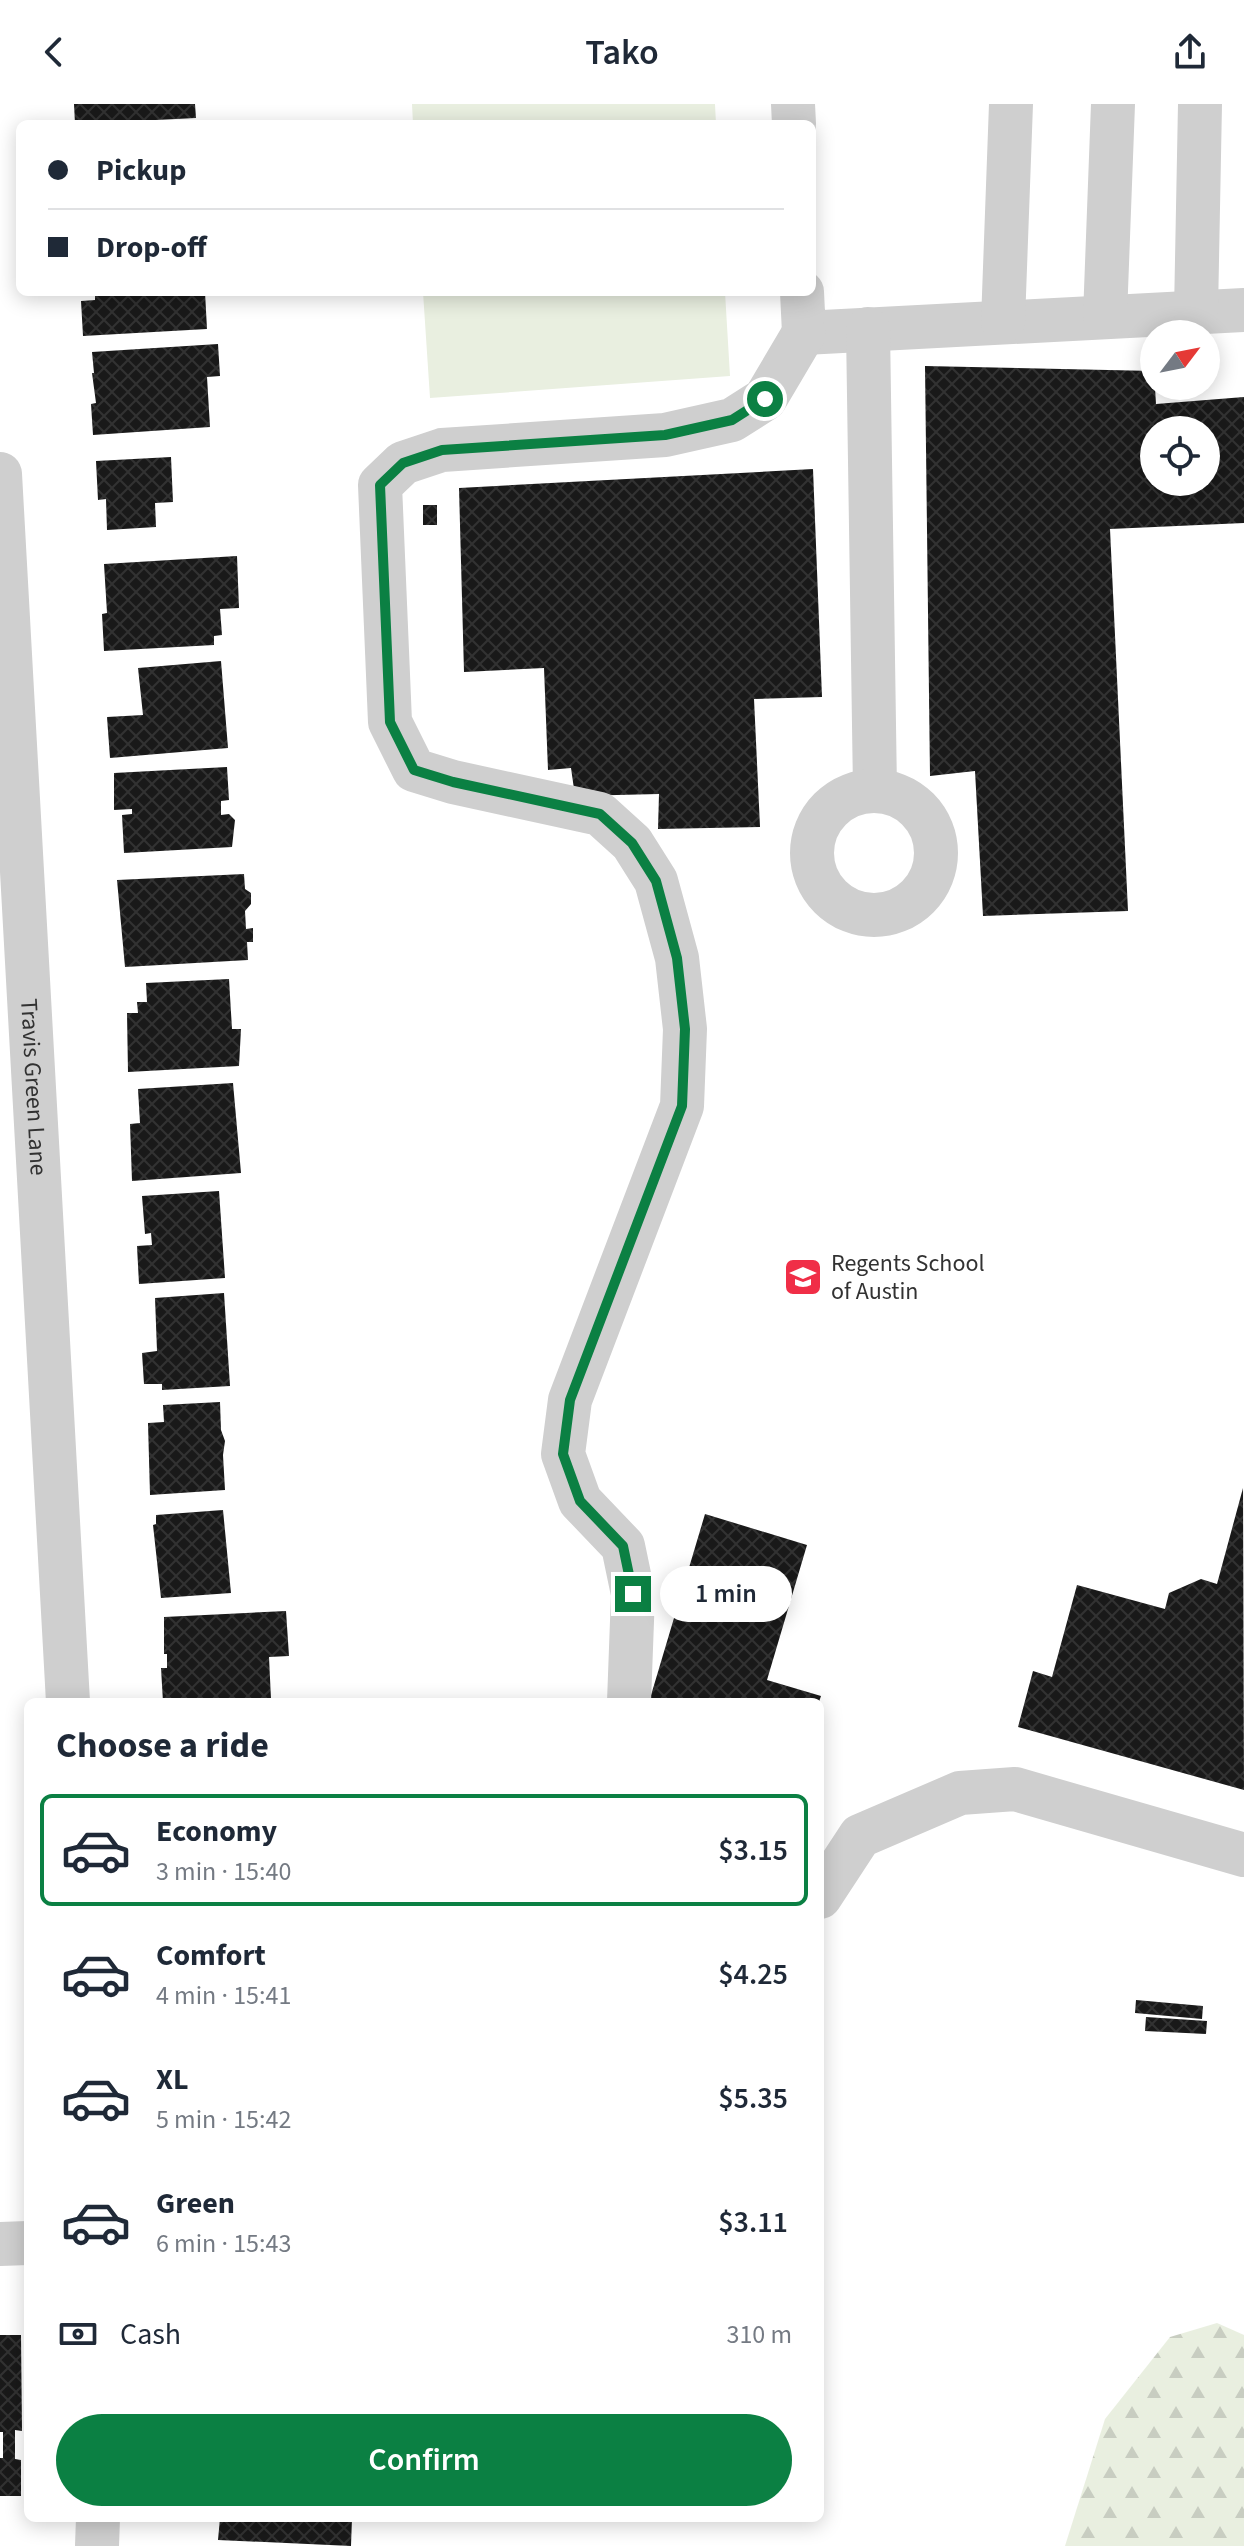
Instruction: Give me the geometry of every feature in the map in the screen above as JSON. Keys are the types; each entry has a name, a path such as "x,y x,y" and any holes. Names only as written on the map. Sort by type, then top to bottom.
{"street":[{"path":"1003,322 1011,104"},
{"path":"1105,317 1113,104"},
{"path":"1196,312 1200,104"},
{"path":"629,1698 633,1594 623,1546 580,1501 563,1454 570,1400 682,1106 685,1029 677,958 656,881 632,843 600,814 453,782 414,770 390,722 380,485 403,463 442,450 665,435 732,420 765,399 803,312 868,329 1244,310"},
{"path":"868,329 875,790"},
{"name":"Travis Green Lane","path":"0,474 10,818 68,1698"},
{"path":"824,1891 860,1836 960,1793 1015,1789 1244,1855"},
{"path":"0,2244 24,2243"},
{"path":"97,2546 98,2522"}],"green space":[{"path":"412,104 715,104 716,120 413,120"},
{"path":"423,296 725,296 730,376 430,398"},
{"path":"1217,2323 1244,2335 1244,2546 1065,2546 1105,2419 1170,2337"}],"building":[{"path":"74,104 195,104 196,118 75,120"},
{"path":"95,296 205,296 207,329 83,336 81,301 95,300"},
{"path":"218,344 220,376 207,377 210,427 93,435 91,404 96,403 92,352"},
{"path":"925,366 1140,371 1140,400 1156,400 1156,404 1244,397 1244,523 1110,529 1128,911 983,916 975,771 930,776"},
{"path":"171,457 173,502 155,503 156,527 107,530 106,499 98,500 96,461"},
{"path":"813,469 822,697 754,699 760,827 658,829 659,794 575,796 571,768 548,770 544,668 464,672 459,488"},
{"path":"423,505 437,505 437,525 423,525"},
{"path":"237,556 239,608 220,609 222,635 214,636 214,645 104,651 102,614 107,613 104,564"},
{"path":"221,661 228,748 110,758 107,717 143,715 138,668"},
{"path":"227,767 229,800 221,801 221,815 229,814 235,820 232,847 124,853 122,815 132,814 132,809 114,810 114,773"},
{"path":"244,874 245,889 251,893 251,904 245,911 246,929 253,928 253,942 247,942 248,960 125,967 117,880"},
{"path":"229,979 232,1029 241,1029 239,1066 128,1072 127,1013 138,1013 137,1002 147,1002 146,983"},
{"path":"233,1083 241,1173 132,1181 130,1124 140,1123 138,1089"},
{"path":"219,1191 225,1278 139,1284 137,1246 152,1245 151,1233 145,1234 142,1196"},
{"path":"224,1293 230,1386 162,1390 162,1384 144,1384 142,1353 157,1351 155,1298"},
{"path":"220,1402 221,1430 225,1441 225,1490 150,1495 148,1423 164,1422 163,1405"},
{"path":"1243,1488 1244,1790 1018,1727 1033,1671 1052,1677 1077,1585 1165,1609 1169,1593 1201,1579 1217,1584"},
{"path":"223,1510 231,1593 161,1598 153,1525 156,1524 156,1515"},
{"path":"705,1514 807,1545 767,1680 820,1698 650,1698"},
{"path":"286,1611 289,1656 269,1657 271,1698 163,1698 161,1668 167,1668 164,1617"},
{"path":"1136,2000 1203,2006 1202,2019 1135,2013"},
{"path":"1146,2017 1207,2021 1206,2034 1145,2031"},
{"path":"0,2335 21,2335 22,2431 15,2430 15,2459 21,2460 21,2496 0,2496 3,2432 0,2432"},
{"path":"220,2522 352,2522 351,2546 218,2540"}],"place":[{"name":"Regents School of Austin","path":"803,1277"}],"route":[{"path":"633,1594 623,1546 580,1501 563,1454 570,1400 682,1106 685,1029 677,958 656,881 632,843 600,814 453,782 414,770 390,722 380,485 403,463 442,450 665,435 732,420 765,399"}]}
